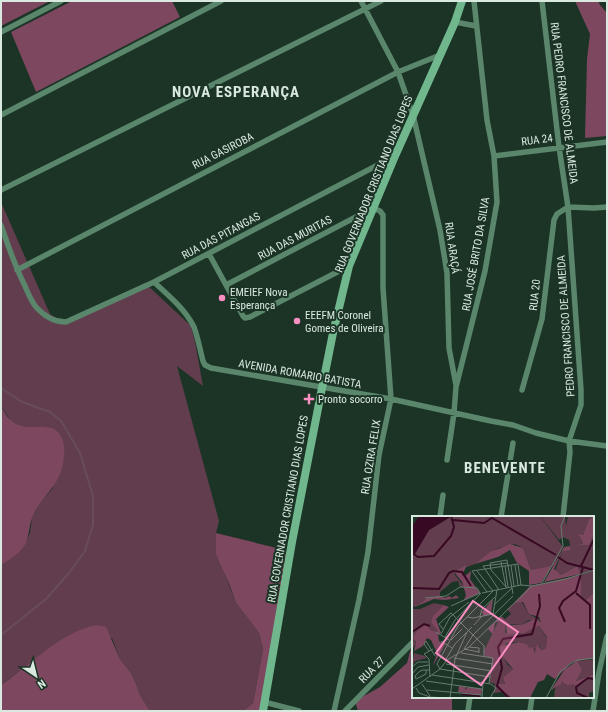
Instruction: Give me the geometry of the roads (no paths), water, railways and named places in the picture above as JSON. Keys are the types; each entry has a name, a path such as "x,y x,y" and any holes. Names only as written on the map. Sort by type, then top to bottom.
{"street":[{"path":"1,32 61,1"},
{"path":"1,115 221,1"},
{"name":"RUA ARAÇÁ","path":"361,1 398,72 413,115 435,207 447,273 449,348 456,387"},
{"path":"1,190 381,1"},
{"name":"RUA GOVERNADOR CRISTIANO DIAS LOPES","path":"263,711 292,542 333,333 349,266 395,156 441,55 462,1"},
{"name":"RUA JOSÉ BRITO DA SILVA","path":"447,460 456,387 476,310 497,202 494,156 487,120 474,1"},
{"name":"RUA PEDRO FRANCISCO DE ALMEIDA","path":"542,1 559,147 568,207"},
{"path":"455,22 476,26"},
{"name":"RUA GASIROBA","path":"17,270 398,72 441,55"},
{"name":"RUA 24","path":"494,156 607,142"},
{"name":"RUA DAS PITANGAS","path":"17,270 37,308 52,320 66,322 154,282 395,156"},
{"path":"568,207 607,207"},
{"name":"RUA 20","path":"522,390 542,319 554,220 557,214 568,207"},
{"name":"PEDRO FRANCISCO DE ALMEIDA","path":"568,207 581,405 569,441"},
{"name":"RUA DAS MURITAS","path":"226,285 373,208"},
{"name":"RUA OZIRA FELIX","path":"334,711 368,552 379,455 391,399 383,288 383,217 382,212 373,208"},
{"path":"1,225 17,270"},
{"path":"209,254 245,318 250,317 349,266"},
{"name":"AVENIDA ROMARIO BATISTA","path":"154,282 174,301 194,328 203,361 208,367 391,399 513,425 536,433 569,441 607,446"},
{"path":"563,516 570,452 569,441"},
{"path":"501,516 513,443"},
{"path":"440,516 443,495"},
{"path":"593,711 599,672 607,636"},
{"name":"RUA 27","path":"345,711 412,643"},
{"path":"468,711 470,698"},
{"path":"530,711 532,698"},
{"path":"264,702 299,711"}],"waterway":[{"path":"1,388 22,402 50,412 61,421 80,453 93,496 93,525 85,551 69,573 46,599 1,635"}],"place":[{"name":"EMEIEF Nova Esperança","path":"222,298"},
{"name":"EEEFM Coronel Gomes de Oliveira","path":"297,321"},
{"name":"Pronto socorro","path":"309,399"}],"district":[{"name":"NOVA ESPERANÇA","path":"236,92"},
{"name":"BENEVENTE","path":"505,468"}]}
